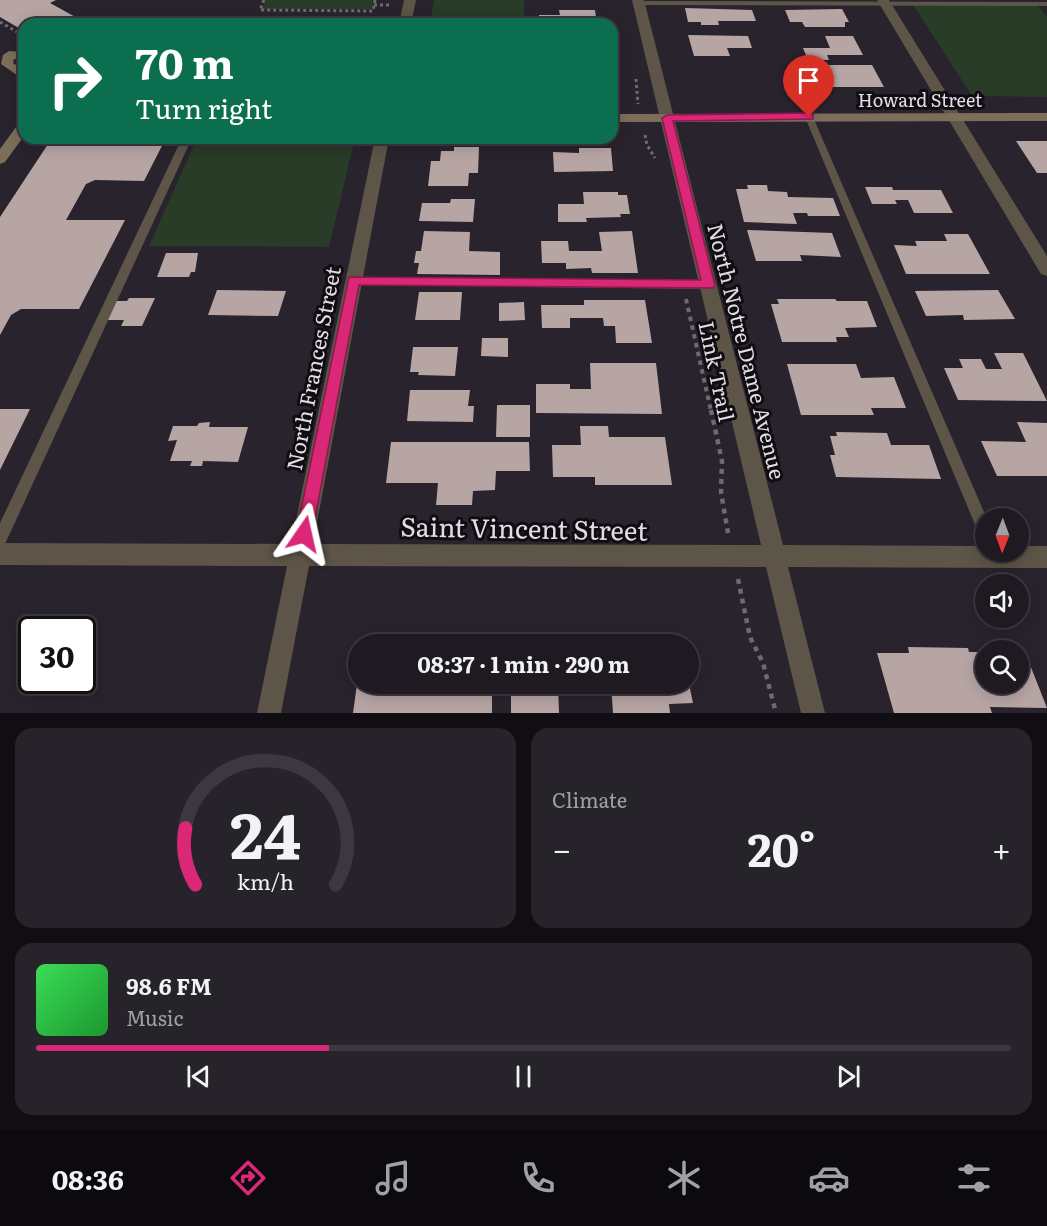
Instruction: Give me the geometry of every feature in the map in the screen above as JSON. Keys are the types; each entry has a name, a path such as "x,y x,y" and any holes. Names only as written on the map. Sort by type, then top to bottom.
{"street":[{"path":"406,18 410,0"},
{"name":"North Notre Dame Avenue","path":"638,1 813,713"},
{"path":"884,1 1047,270"},
{"path":"4,52 7,64 18,72"},
{"name":"Howard Street","path":"618,118 1047,117"},
{"path":"0,159 18,134"},
{"name":"North Frances Street","path":"269,713 381,144"},
{"name":"Saint Vincent Street","path":"0,554 774,558 975,555"},
{"name":"Saint Vincent Street","path":"1029,556 1047,557"}],"lane":[{"path":"638,1 1043,2"},
{"path":"809,117 975,508"},
{"path":"0,539 184,144"},
{"path":"353,280 708,285"}],"path":[{"path":"264,0 260,10 373,11 375,0"},
{"path":"374,4 388,5"},
{"path":"0,22 18,32"},
{"path":"636,76 635,88 647,146 657,164"},
{"name":"Link Trail","path":"683,285 722,461 722,509 750,637 763,663 776,713"}],"green space":[{"path":"266,0 373,0 371,9 262,9"},
{"path":"434,0 524,0 524,18 431,18"},
{"path":"914,6 1038,6 1047,17 1047,97 972,96"},
{"path":"194,144 354,144 329,247 149,246"}],"building":[{"path":"0,0 56,0 50,3 77,18 18,18 18,28 0,17"},
{"path":"685,8 752,10 756,21 718,21 719,25 701,25 701,22 688,22"},
{"path":"842,9 849,22 845,22 845,27 805,27 802,22 790,22 785,10"},
{"path":"559,10 595,10 596,18 539,18 539,15 560,15"},
{"path":"290,17 381,18 251,18"},
{"path":"688,35 748,36 752,48 727,48 730,56 694,56"},
{"path":"825,36 853,36 863,55 827,55 829,60 808,60 803,48 830,48"},
{"path":"815,65 872,65 884,87 824,87"},
{"path":"1016,141 1047,141 1047,173 1037,173"},
{"path":"48,144 163,144 144,181 95,180 86,184 66,220 125,220 79,309 21,309 11,315 0,335 0,217"},
{"path":"454,147 479,147 478,173 469,173 468,186 428,186 431,161 440,161 441,151 454,151"},
{"path":"579,148 611,148 613,171 554,172 553,152 579,153"},
{"path":"747,185 767,185 768,191 787,192 788,197 833,198 840,216 808,216 807,213 793,213 797,224 744,222 736,189 748,189"},
{"path":"865,187 892,187 893,190 941,190 953,213 914,213 908,200 895,200 897,204 872,204"},
{"path":"583,192 618,192 618,195 627,195 630,214 620,214 621,217 586,218 587,222 558,222 558,204 584,204"},
{"path":"451,199 475,199 473,222 419,221 422,203 450,203"},
{"path":"747,230 832,233 841,257 800,255 802,261 756,261"},
{"path":"424,231 470,232 469,251 500,252 500,275 417,274 419,263 414,263 416,251 421,251"},
{"path":"632,231 638,273 592,273 591,268 566,269 566,263 542,263 541,241 568,241 569,251 602,251 599,232"},
{"path":"944,234 968,234 990,274 906,274 894,245 917,246 915,241 947,241"},
{"path":"166,253 198,253 195,272 191,272 189,277 157,277"},
{"path":"217,290 286,291 278,316 208,315"},
{"path":"998,290 1015,319 964,320 963,315 926,316 915,291"},
{"path":"419,292 462,292 460,320 415,320"},
{"path":"129,298 155,298 142,326 121,326 124,320 107,320 116,301 127,301"},
{"path":"777,299 867,301 877,327 845,328 849,337 836,337 837,342 782,342 771,304 779,304"},
{"path":"584,300 645,300 652,343 616,343 615,326 604,326 603,318 570,318 570,328 542,328 541,305 584,305"},
{"path":"524,302 525,320 499,321 499,303"},
{"path":"482,338 508,338 508,357 481,356"},
{"path":"413,347 458,347 455,376 418,375 419,372 410,372"},
{"path":"994,353 1023,353 1047,401 958,400 944,368 963,368 959,359 981,359 986,369 1002,369"},
{"path":"590,363 656,363 662,414 536,413 536,384 570,384 570,389 591,389"},
{"path":"787,364 856,364 861,378 894,377 906,408 871,408 874,415 801,415"},
{"path":"410,390 470,390 468,406 474,406 473,422 407,421"},
{"path":"497,405 530,405 530,437 496,437"},
{"path":"0,409 30,409 0,470"},
{"path":"210,422 209,427 248,427 238,462 203,461 202,466 190,466 192,461 170,461 177,440 168,441 173,426 197,426 199,423"},
{"path":"1017,422 1047,423 1047,476 997,476 981,441 1026,442"},
{"path":"580,426 608,426 609,437 665,437 672,485 595,485 595,477 553,477 552,445 581,445"},
{"path":"836,432 887,433 891,445 929,445 941,479 836,477 830,455 835,455 830,436 837,436"},
{"path":"391,442 529,442 530,471 496,471 495,490 473,491 472,505 436,505 438,483 386,483"},
{"path":"908,647 968,648 969,652 975,652 975,694 1029,694 1029,662 1047,708 990,707 992,713 894,713 877,653 909,653"},
{"path":"356,694 492,694 492,713 353,713"},
{"path":"511,694 558,694 559,713 511,713"},
{"path":"612,694 691,694 693,703 669,704 670,713 613,713"}],"route":[{"path":"304,534 353,280 708,285 667,118 809,117"}]}
